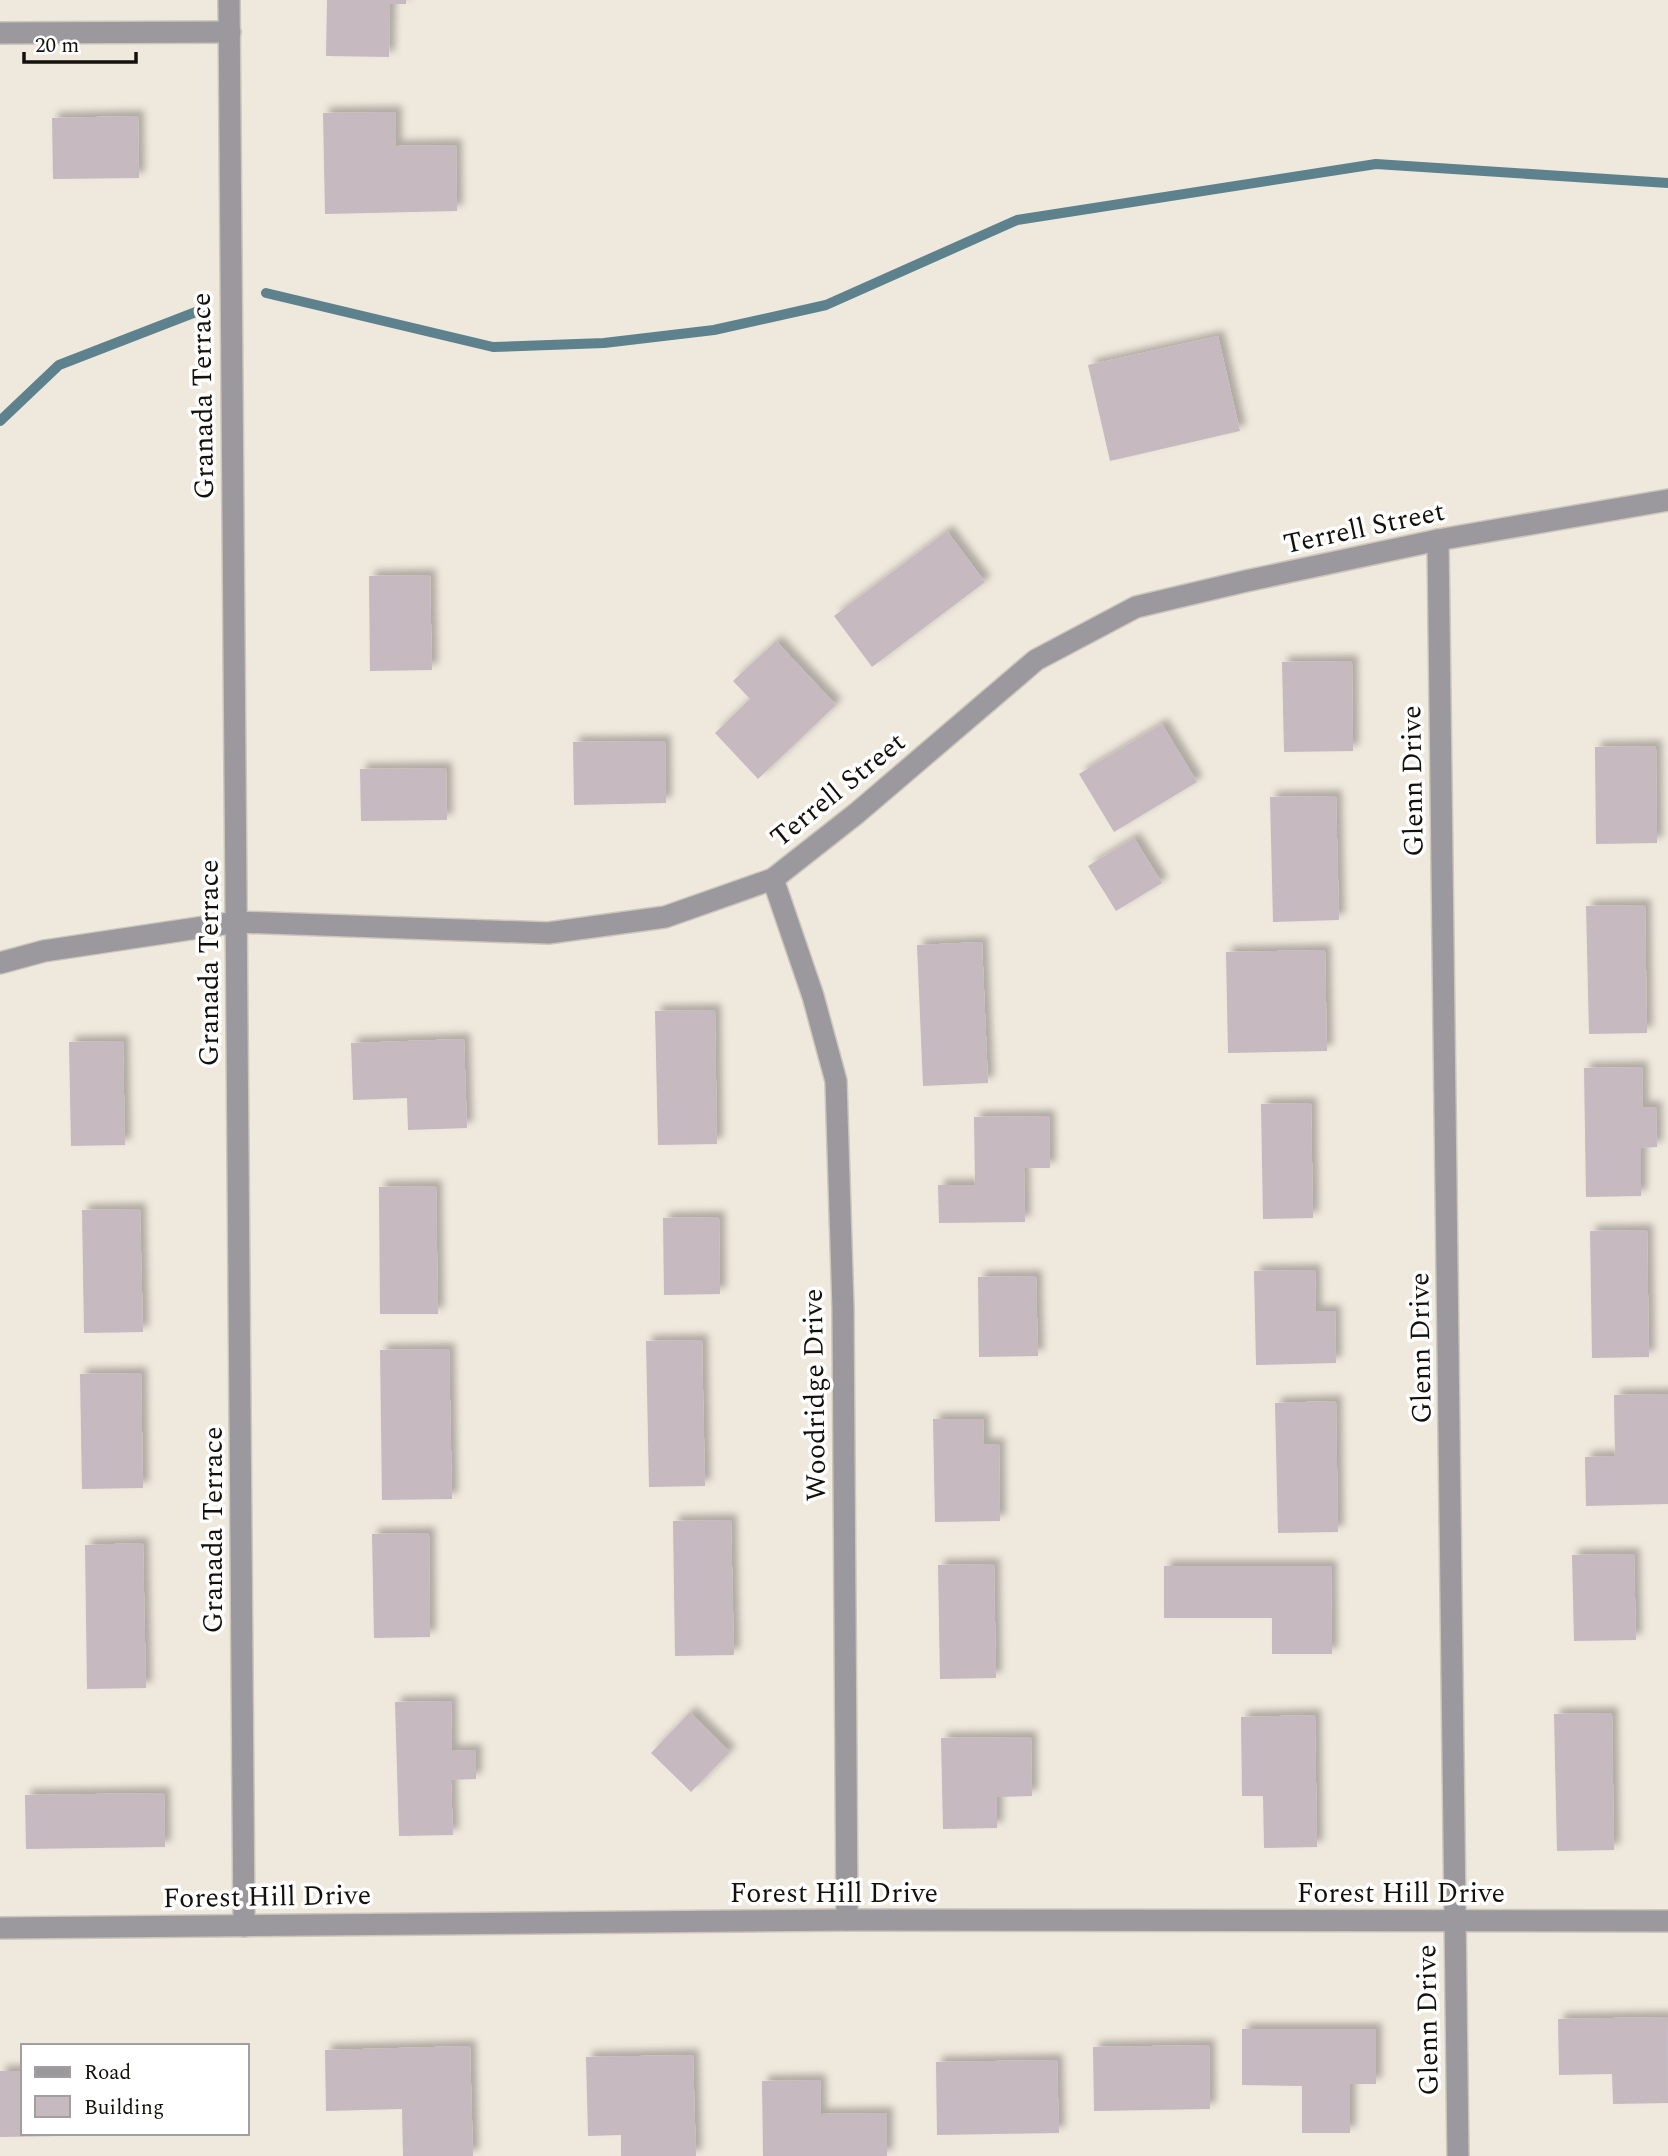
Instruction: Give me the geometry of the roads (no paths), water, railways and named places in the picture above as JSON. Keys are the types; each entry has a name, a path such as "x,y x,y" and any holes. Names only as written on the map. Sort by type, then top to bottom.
{"street":[{"name":"Granada Terrace","path":"229,0 244,1926"},
{"path":"0,33 230,32"},
{"name":"Terrell Street","path":"0,963 44,951 237,922 548,933 665,916 773,879 857,813 1036,660 1136,607 1438,540 1668,500"},
{"name":"Glenn Drive","path":"1438,540 1458,2156"},
{"name":"Woodridge Drive","path":"773,879 813,996 836,1081 843,1308 847,1920"},
{"name":"Forest Hill Drive","path":"0,1928 847,1920 1668,1922"}],"waterway":[{"path":"266,293 493,347 604,343 714,330 826,305 1017,220 1376,164 1668,183"},
{"path":"0,421 59,365 201,310"}]}
